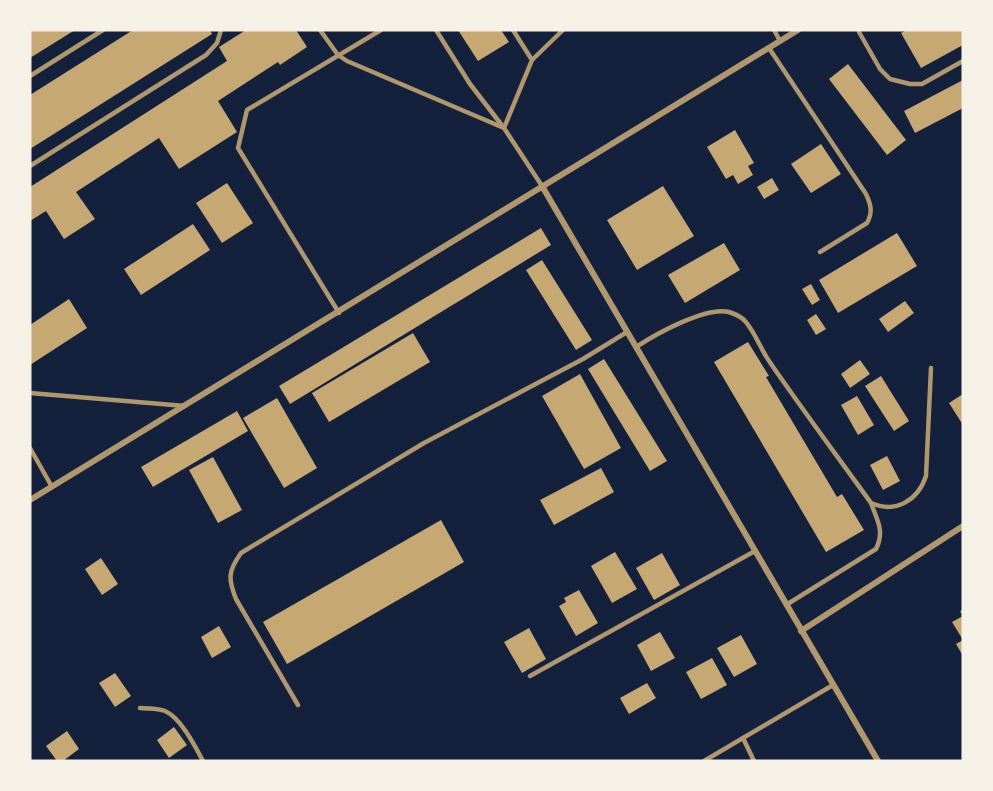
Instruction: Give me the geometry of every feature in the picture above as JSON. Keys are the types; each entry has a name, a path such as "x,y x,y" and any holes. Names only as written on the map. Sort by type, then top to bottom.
{"street":[{"path":"30,500 798,30"},
{"path":"542,186 878,761"},
{"path":"801,631 963,526"}],"lane":[{"path":"30,76 104,30"},
{"path":"30,166 206,55 217,43 221,30"},
{"path":"320,30 338,55 347,61 504,128"},
{"path":"339,313 238,148 247,110 381,30"},
{"path":"436,30 470,84 504,128 542,186"},
{"path":"513,30 532,60"},
{"path":"504,128 532,60 563,30"},
{"path":"774,30 780,41"},
{"path":"860,32 880,69 890,79 910,84 922,84 963,61"},
{"path":"769,48 866,194 871,206 871,215 867,222 820,252"},
{"path":"636,347 661,332 717,311 727,311 738,315 746,321 768,360 871,503 880,527 881,539 876,549 786,605"},
{"path":"298,705 236,599 230,576 233,564 241,553 424,443 583,359 627,332"},
{"path":"871,503 890,508 898,506 918,493 923,486 926,476 931,368"},
{"path":"30,393 185,406"},
{"path":"30,448 52,487"},
{"path":"530,676 755,551"},
{"path":"704,761 833,685"},
{"path":"140,708 163,710 172,716 191,740 203,761"},
{"path":"743,738 754,761"}],"building":[{"path":"30,30 75,30 30,58"},
{"path":"133,30 210,30 212,34 30,149 30,95"},
{"path":"246,30 296,30 307,47 280,65 278,62 218,101 237,132 179,169 159,138 76,192 95,219 64,239 46,211 30,221 30,187 227,61 219,47"},
{"path":"458,30 501,30 509,42 478,61"},
{"path":"907,30 963,30 963,45 921,68 901,33"},
{"path":"848,64 906,140 887,155 829,79"},
{"path":"963,80 963,108 915,133 904,111"},
{"path":"735,130 754,163 748,166 753,175 738,184 733,175 726,179 707,147"},
{"path":"821,144 841,174 811,193 791,164"},
{"path":"772,178 779,190 764,199 757,187"},
{"path":"227,183 253,223 222,243 196,203"},
{"path":"663,186 694,236 637,270 607,220"},
{"path":"193,224 210,250 141,295 124,269"},
{"path":"541,228 551,245 290,404 279,386"},
{"path":"897,233 917,266 838,313 819,280"},
{"path":"724,243 740,270 685,303 668,275"},
{"path":"542,260 592,340 576,350 526,270"},
{"path":"811,284 820,300 812,305 802,289"},
{"path":"69,299 87,328 30,365 30,325"},
{"path":"905,301 914,313 888,332 879,319"},
{"path":"816,314 826,329 816,335 807,320"},
{"path":"413,333 430,362 329,422 312,393"},
{"path":"748,342 769,376 766,377 837,497 842,494 864,530 826,552 714,362"},
{"path":"604,359 667,461 650,471 588,369"},
{"path":"860,360 870,374 850,388 841,374"},
{"path":"580,374 621,448 584,469 542,396"},
{"path":"881,376 909,421 894,431 865,386"},
{"path":"963,394 963,425 949,403"},
{"path":"857,396 874,425 858,435 841,405"},
{"path":"277,398 317,468 284,488 243,418"},
{"path":"237,411 248,431 153,487 141,467"},
{"path":"887,456 900,481 883,490 870,465"},
{"path":"213,457 242,510 218,523 189,470"},
{"path":"601,468 614,492 554,525 540,500"},
{"path":"441,520 464,562 287,664 263,622"},
{"path":"615,552 637,589 612,603 591,566"},
{"path":"662,553 680,585 654,600 636,568"},
{"path":"101,558 118,584 102,595 85,569"},
{"path":"579,590 598,623 576,636 559,606 566,602 564,598"},
{"path":"963,616 963,640 952,622"},
{"path":"219,626 231,647 212,658 201,637"},
{"path":"529,628 546,659 522,673 504,642"},
{"path":"660,632 675,658 651,671 637,645"},
{"path":"741,635 757,664 734,677 717,648"},
{"path":"963,640 963,656 956,644"},
{"path":"712,658 727,685 701,699 686,672"},
{"path":"115,673 131,696 115,707 99,683"},
{"path":"647,683 656,698 629,714 620,698"},
{"path":"174,727 187,745 169,758 157,740"},
{"path":"67,731 79,749 63,761 57,761 46,746"}]}
